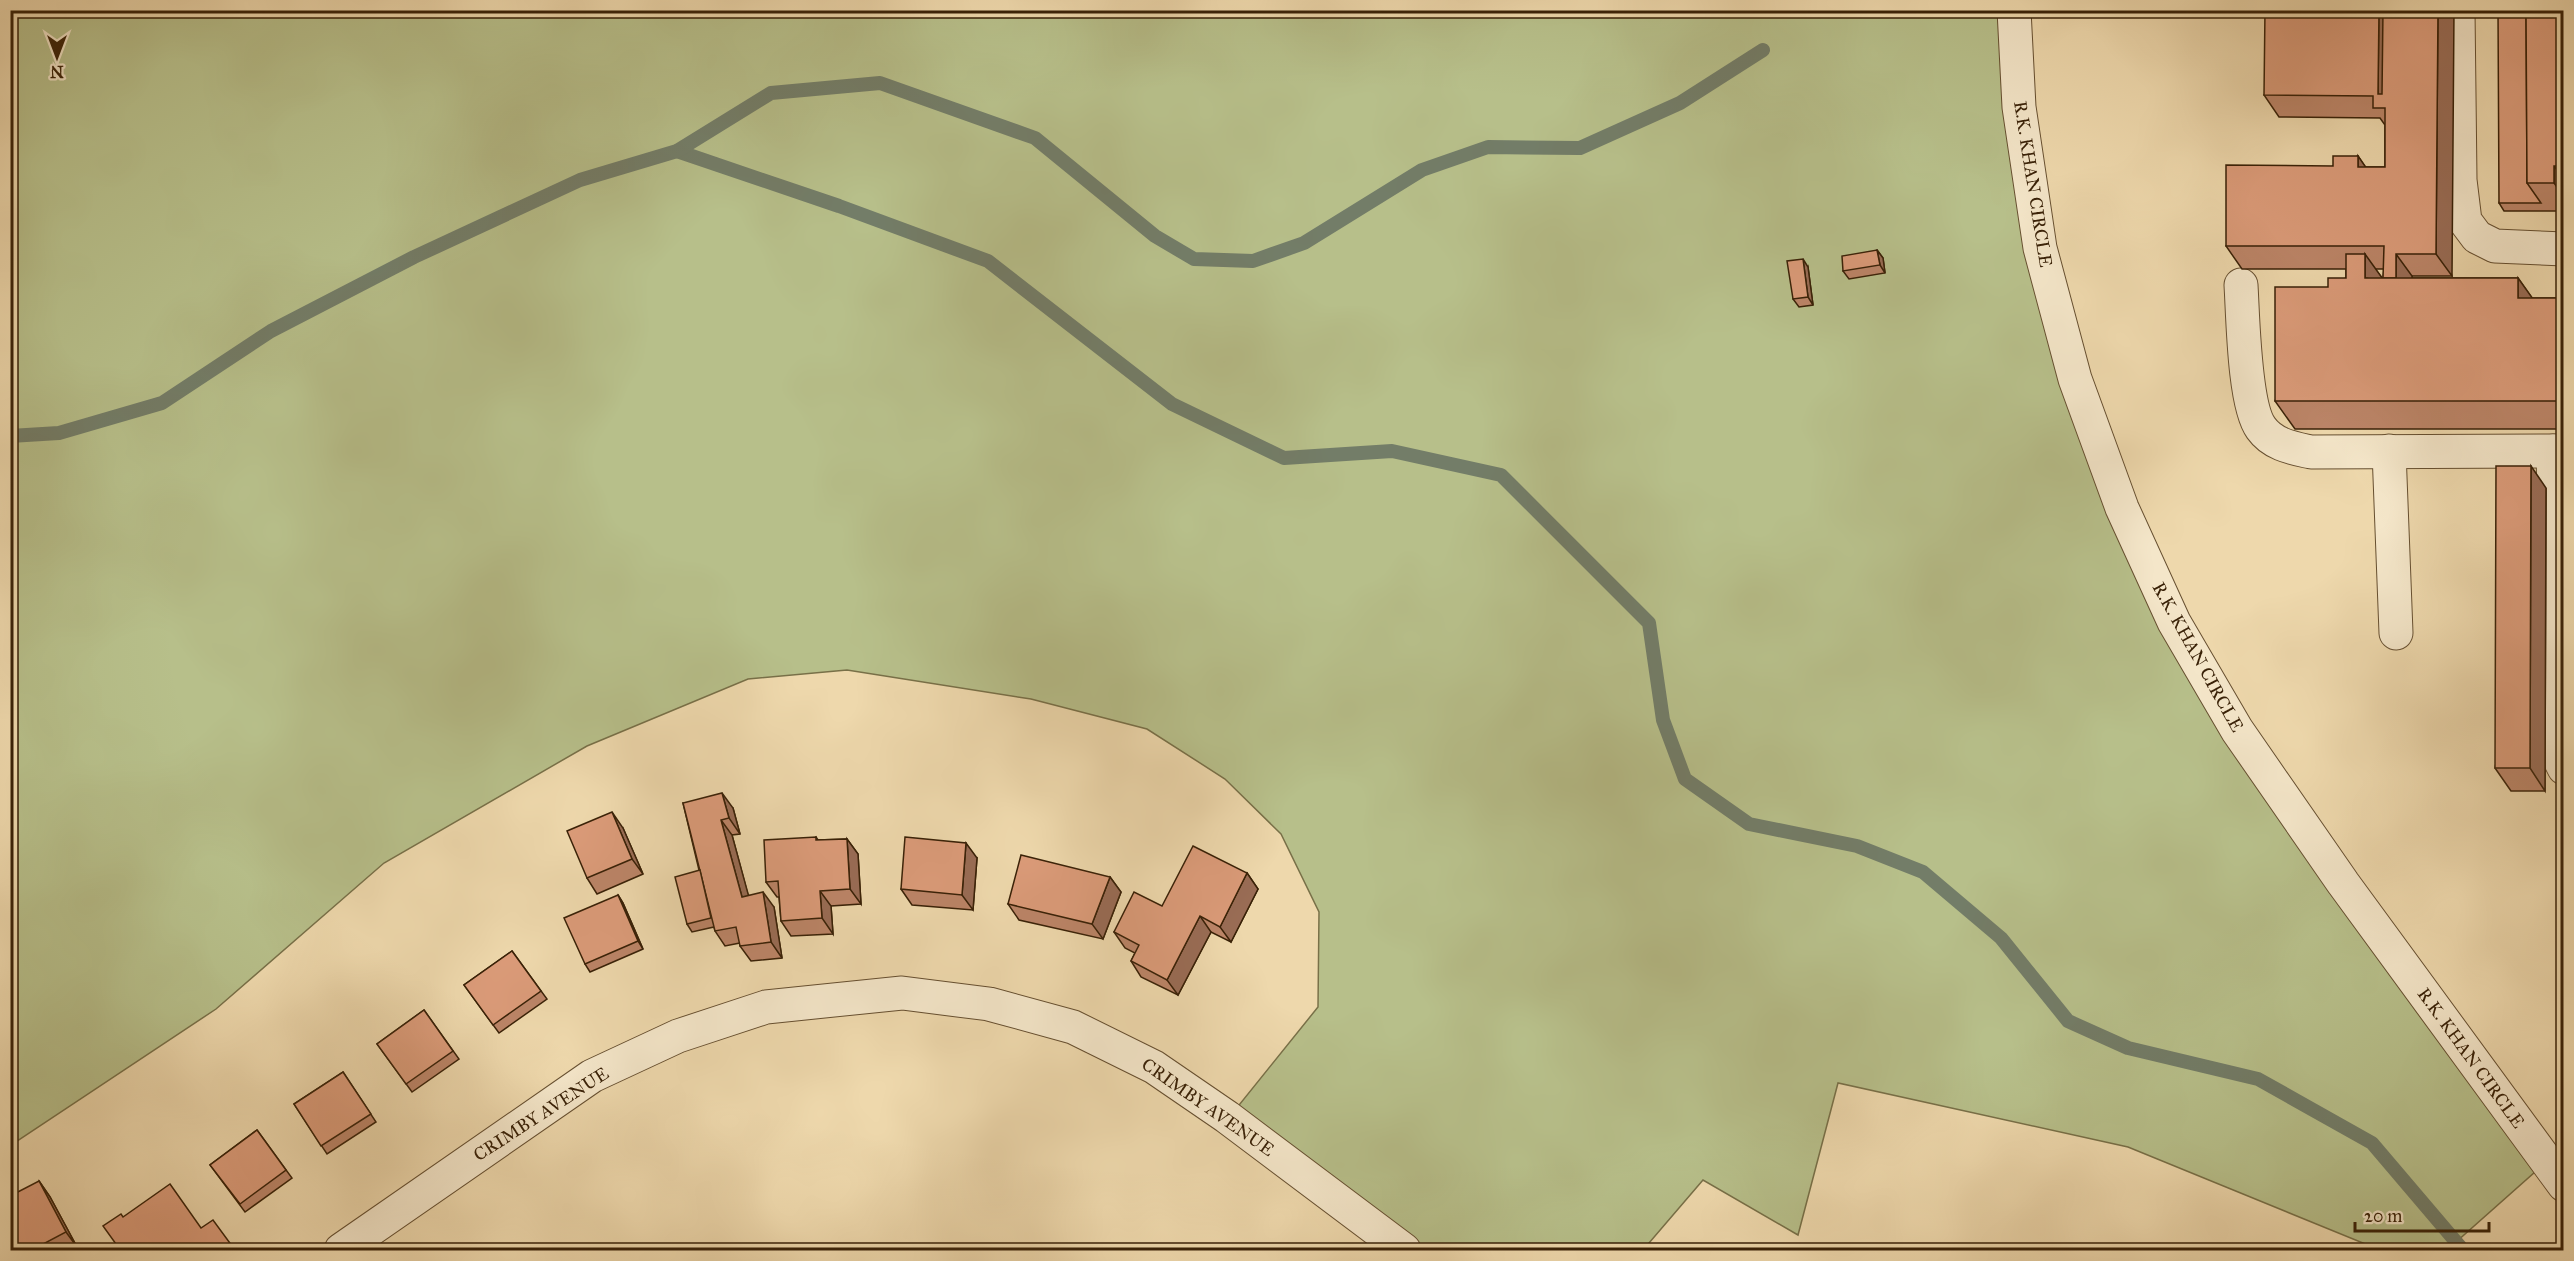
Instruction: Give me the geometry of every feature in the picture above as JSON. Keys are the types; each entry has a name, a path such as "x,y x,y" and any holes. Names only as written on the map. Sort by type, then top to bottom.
{"street":[{"name":"R.K. KHAN CIRCLE","path":"2014,10 2019,107 2040,248 2075,379 2122,508 2174,622 2244,740 2343,883 2564,1185"},
{"path":"2458,10 2460,180 2465,221 2476,237 2495,246 2564,249"},
{"path":"2241,285 2249,396 2261,428 2282,445 2311,452 2558,451 2558,735 2559,758 2564,768"},
{"path":"2389,451 2396,633"},
{"name":"CRIMBY AVENUE","path":"341,1251 592,1076 678,1036 766,1007 902,993 989,1004 1073,1027 1154,1067 1227,1116 1404,1251"}],"green space":[{"path":"2009,10 2031,234 2167,615 2544,1164 2447,1250 2380,1250 2128,1147 1838,1083 1798,1235 1703,1180 1643,1250 1413,1250 1231,1115 1318,1007 1319,912 1281,834 1225,779 1147,729 1031,699 847,670 748,679 587,746 384,863 216,1009 11,1145 11,11"}],"building":[{"path":"2265,10 2379,10 2378,94 2382,94 2383,10 2438,10 2436,254 2396,254 2396,278 2383,278 2384,246 2226,246 2226,165 2333,166 2333,156 2358,156 2358,167 2385,167 2385,108 2373,108 2373,96 2264,95"},
{"path":"2498,10 2526,10 2527,183 2541,203 2499,203"},
{"path":"2526,10 2564,10 2564,166 2554,166 2554,183 2527,183"},
{"path":"1877,250 1880,265 1843,271 1842,256"},
{"path":"2346,254 2365,254 2365,278 2518,278 2518,298 2564,298 2564,401 2275,401 2275,287 2328,287 2328,278 2346,278"},
{"path":"1803,259 1808,297 1793,299 1787,261"},
{"path":"2496,466 2531,466 2530,768 2495,768"},
{"path":"722,793 729,818 721,820 742,897 763,892 771,942 740,946 736,927 715,931 683,803"},
{"path":"612,812 632,859 587,878 567,831"},
{"path":"816,837 816,840 847,839 850,889 820,891 822,918 781,921 778,881 766,882 764,840"},
{"path":"905,837 966,843 962,895 901,889"},
{"path":"1193,846 1247,873 1220,927 1200,916 1167,980 1131,961 1139,945 1114,932 1134,892 1162,906"},
{"path":"1021,855 1110,877 1092,924 1008,904"},
{"path":"700,870 711,918 687,924 675,877"},
{"path":"618,895 638,941 585,964 564,918"},
{"path":"512,951 541,991 493,1025 464,985"},
{"path":"424,1010 453,1051 406,1084 377,1044"},
{"path":"343,1072 371,1114 321,1146 294,1104"},
{"path":"257,1130 286,1170 240,1204 210,1165"},
{"path":"39,1181 66,1232 30,1251 20,1251 10,1233 10,1196"},
{"path":"170,1184 201,1228 213,1220 235,1250 121,1251 103,1226 121,1214 123,1217"}],"waterway":[{"path":"10,436 59,433 162,403 271,331 414,257 580,180 677,151 771,93 880,83 1035,138 1155,236 1194,259 1253,261 1304,243 1422,170 1488,147 1580,148 1680,103 1763,50"},
{"path":"677,151 839,206 988,261 1172,404 1284,458 1392,451 1501,475 1649,623 1663,720 1685,779 1749,824 1857,846 1923,872 2001,938 2068,1021 2128,1048 2258,1079 2372,1143 2463,1250"}]}
